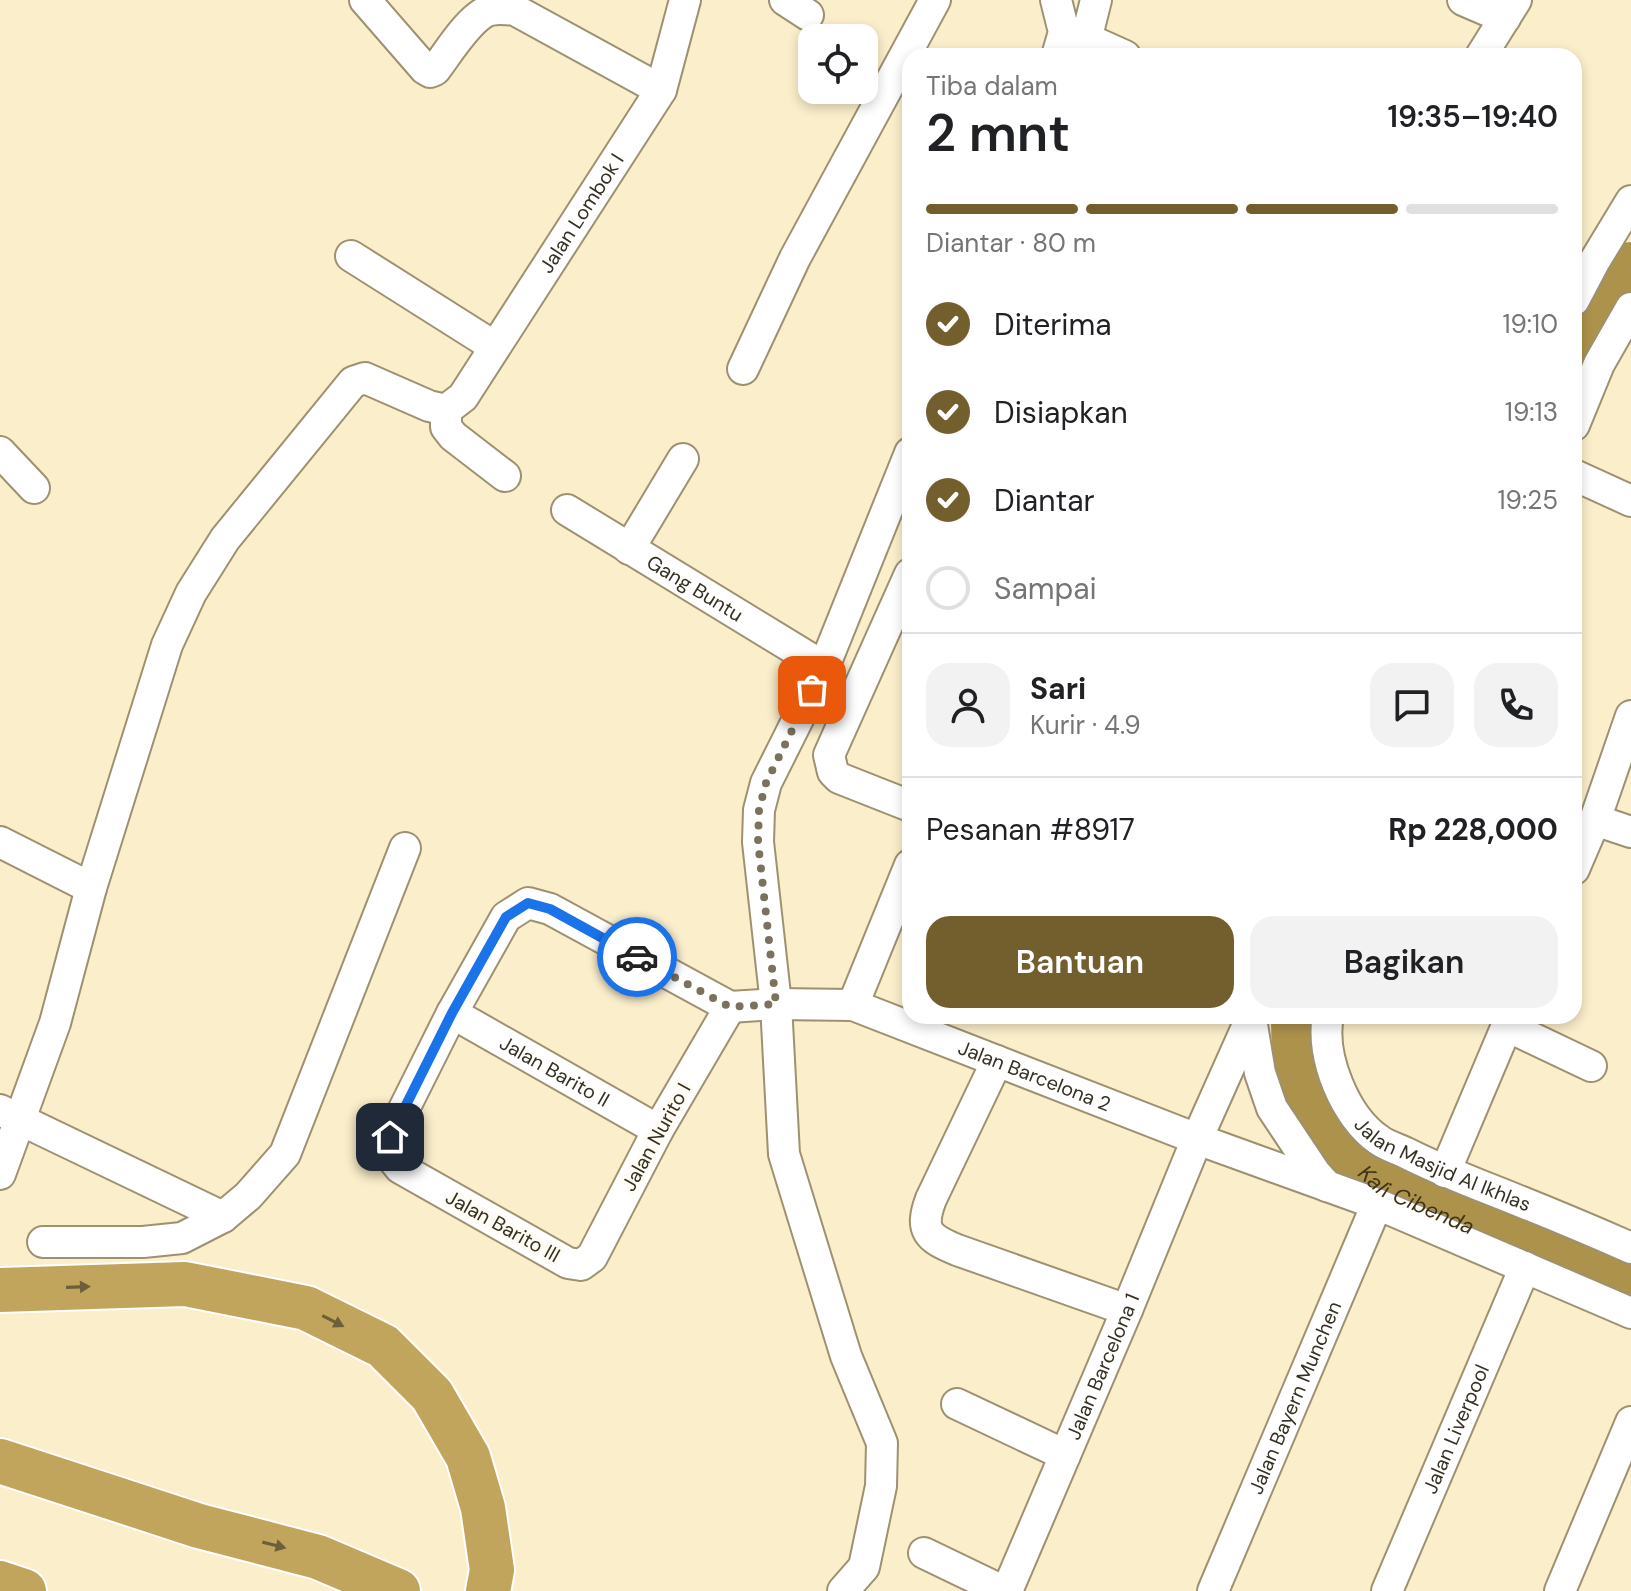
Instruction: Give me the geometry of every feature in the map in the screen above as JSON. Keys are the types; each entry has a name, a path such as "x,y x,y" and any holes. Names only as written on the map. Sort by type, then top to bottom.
{"highway":[{"path":"0,1290 185,1284 306,1308 383,1346 432,1395 468,1457 483,1508 492,1570 488,1591"},
{"path":"0,1461 199,1526 318,1557 398,1591"},
{"path":"0,1489 199,1526"},
{"path":"0,1583 24,1591"}],"street":[{"path":"365,0 430,72 435,70 477,16 490,10 515,10 661,90"},
{"name":"Jalan Lombok I","path":"446,410 463,397 661,90 685,0"},
{"path":"909,48 935,0"},
{"path":"1056,0 1064,32 1059,48"},
{"path":"1084,47 1096,0"},
{"path":"1463,0 1510,9 1486,48"},
{"path":"743,369 795,258 902,61"},
{"path":"1582,285 1631,201"},
{"path":"351,256 495,347"},
{"path":"1582,405 1599,364 1631,308"},
{"path":"0,1174 10,1115 55,1023 91,888 167,645 191,593 225,539 353,382 365,378 429,406 446,410 446,427 453,436 505,476"},
{"path":"0,452 34,488"},
{"path":"629,549 683,459"},
{"path":"843,1591 864,1567 881,1486 882,1443 846,1356 784,1154 776,1004 758,842 759,810 766,783 824,667 902,473"},
{"path":"1582,479 1631,501"},
{"name":"Gang Buntu","path":"567,510 824,667"},
{"path":"902,599 829,755 833,772 839,778 902,803"},
{"path":"1582,850 1631,716"},
{"path":"1595,820 1631,832"},
{"path":"0,842 91,888"},
{"path":"43,1242 143,1242 182,1238 223,1217 248,1196 285,1154 405,848"},
{"path":"853,1005 902,885"},
{"path":"452,1013 506,917 528,903 550,909 730,1007"},
{"name":"Jalan Barcelona 2","path":"730,1007 853,1005 1197,1139 1377,1204 1631,1313"},
{"name":"Jalan Nurito I","path":"581,1265 592,1257 658,1130 730,1007"},
{"name":"Jalan Barito II","path":"452,1013 658,1130"},
{"name":"Jalan Barito III","path":"452,1013 390,1137 389,1154 400,1168 568,1263 581,1265"},
{"name":"Jalan Barcelona 1","path":"1005,1591 1248,1024"},
{"path":"1252,1024 1260,1073 1272,1108 1327,1186"},
{"name":"Jalan Masjid Al Ikhlas","path":"1327,1024 1331,1066 1345,1100 1358,1120 1379,1140 1445,1172 1631,1248"},
{"path":"1445,1172 1508,1024"},
{"path":"1514,1024 1591,1066"},
{"path":"997,1061 928,1207 925,1215 928,1230 939,1242 957,1250 1127,1310"},
{"path":"10,1115 223,1217"},
{"name":"Jalan Bayern Munchen","path":"1213,1591 1377,1204"},
{"name":"Jalan Liverpool","path":"1387,1591 1525,1267"},
{"path":"957,1404 1065,1455"},
{"path":"1560,1591 1631,1422"},
{"path":"924,1553 1005,1591"}],"waterway":[{"name":"Kali Cibenda","path":"1582,366 1604,314 1631,273"},
{"name":"Kali Cibenda","path":"1302,1024 1303,1057 1311,1093 1345,1153 1384,1189 1631,1295"}],"way so far":[{"path":"637,957 730,1007 776,1004 758,842 759,810 766,783 812,690"}],"route":[{"path":"390,1137 452,1013 506,917 528,903 550,909 637,957"}]}
